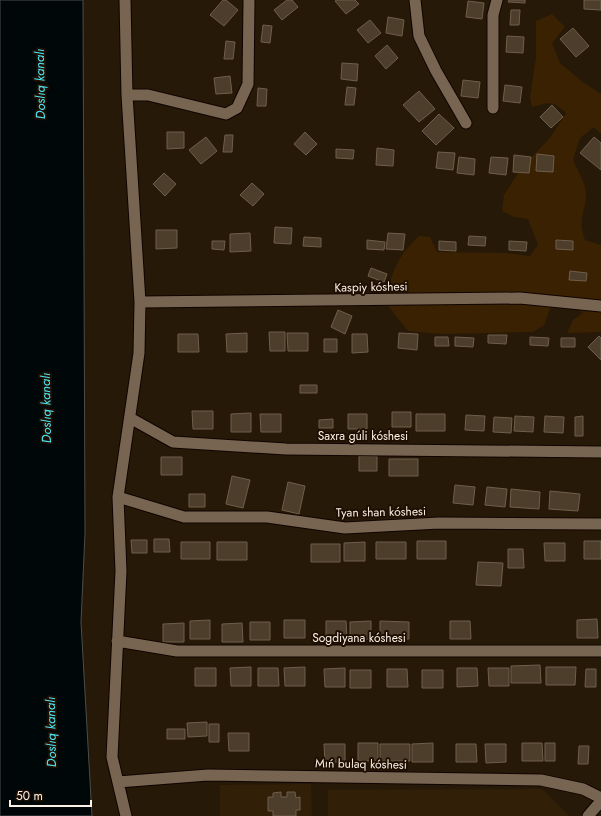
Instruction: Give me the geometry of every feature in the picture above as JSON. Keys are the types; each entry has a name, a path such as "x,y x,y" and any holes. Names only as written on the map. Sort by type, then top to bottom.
{"street":[{"path":"125,0 127,95 140,302 139,353 118,497 121,571 112,757 126,816"},
{"path":"127,95 148,95 226,114 237,108 248,84 249,0"},
{"path":"414,0 419,36 436,71 466,123"},
{"path":"493,108 493,14 497,0"},
{"name":"Kaspiy kóshesi","path":"140,302 520,298 601,306"},
{"name":"Saxra gúli kóshesi","path":"130,418 173,442 286,449 601,452"},
{"name":"Tyan shan kóshesi","path":"118,497 184,517 267,517 345,528 439,523 601,524"},
{"name":"Sogdiyana kóshesi","path":"117,641 177,651 601,651"},
{"name":"Mıń bulaq kóshesi","path":"118,782 208,775 541,780 583,789 601,799"},
{"path":"588,816 601,799"}],"shaded area":[{"path":"552,14 565,27 552,43 560,63 584,83 601,94 601,134 594,127 580,138 573,160 583,181 586,193 582,220 582,232 585,240 601,245 601,332 567,333 573,320 583,313 567,299 550,309 544,325 533,332 442,334 408,331 385,302 390,282 400,258 419,236 430,237 437,252 507,253 530,256 538,245 528,219 514,217 502,211 504,195 521,168 550,138 566,113 554,104 550,103 532,107 530,98 536,57 536,21"},
{"path":"311,784 312,816 220,816 220,785"},
{"path":"542,789 569,816 328,816 328,790"}],"water":[{"name":"Doslıq kanalı","path":"0,0 83,0 85,533 81,622 92,816 0,816"}],"building":[{"path":"223,0 226,0 238,10 224,26 210,15"},
{"path":"287,0 292,0 298,7 282,20 274,10"},
{"path":"355,0 359,4 346,14 335,1"},
{"path":"509,0 525,0 525,3 508,2"},
{"path":"584,0 601,0 601,10 584,9"},
{"path":"468,1 484,3 482,19 466,17"},
{"path":"511,10 520,10 519,25 510,25"},
{"path":"388,17 404,20 402,36 386,33"},
{"path":"370,20 381,33 368,43 357,30"},
{"path":"263,25 272,26 270,43 261,42"},
{"path":"573,28 589,46 576,57 560,39"},
{"path":"507,36 524,37 523,53 506,52"},
{"path":"226,41 235,42 233,59 224,59"},
{"path":"387,45 398,58 386,69 375,56"},
{"path":"342,63 358,64 357,81 341,79"},
{"path":"230,76 232,93 216,94 214,78"},
{"path":"463,80 480,82 478,98 461,96"},
{"path":"505,85 522,87 520,103 503,101"},
{"path":"347,87 356,88 354,105 345,105"},
{"path":"258,88 267,89 266,106 257,106"},
{"path":"419,91 435,109 419,122 403,105"},
{"path":"552,105 563,117 551,128 540,117"},
{"path":"439,114 454,128 436,145 422,131"},
{"path":"167,132 184,132 184,148 167,149"},
{"path":"305,132 317,144 306,155 294,144"},
{"path":"225,135 233,135 232,152 223,152"},
{"path":"206,137 217,151 201,164 189,150"},
{"path":"594,137 601,143 601,170 580,153"},
{"path":"377,148 394,150 393,166 376,165"},
{"path":"336,149 354,150 353,159 336,158"},
{"path":"438,152 455,153 453,170 436,168"},
{"path":"537,154 554,156 553,172 536,171"},
{"path":"514,155 531,157 529,173 513,172"},
{"path":"459,157 475,159 474,175 457,173"},
{"path":"491,157 508,158 506,175 489,173"},
{"path":"164,173 176,184 165,196 153,184"},
{"path":"252,183 264,194 253,206 240,195"},
{"path":"275,227 292,228 291,244 274,243"},
{"path":"156,230 177,230 177,248 156,249"},
{"path":"250,233 251,251 230,252 230,234"},
{"path":"388,233 405,234 403,250 386,249"},
{"path":"469,236 486,237 485,246 468,245"},
{"path":"304,237 321,238 321,247 303,246"},
{"path":"367,240 385,242 384,250 367,249"},
{"path":"556,240 573,241 573,250 556,249"},
{"path":"212,241 225,241 224,250 212,249"},
{"path":"439,241 456,242 456,251 439,250"},
{"path":"509,241 527,242 526,251 509,250"},
{"path":"371,268 387,274 384,282 368,276"},
{"path":"570,271 587,273 586,281 569,280"},
{"path":"338,310 352,316 345,334 331,327"},
{"path":"269,332 285,332 285,351 270,351"},
{"path":"247,333 247,352 227,352 226,334"},
{"path":"287,333 308,333 308,351 288,351"},
{"path":"399,333 418,334 417,350 398,348"},
{"path":"178,334 198,334 199,352 178,352"},
{"path":"352,334 367,334 368,352 352,353"},
{"path":"488,335 507,335 506,344 488,343"},
{"path":"599,336 601,338 601,360 588,347"},
{"path":"435,337 448,337 449,346 435,346"},
{"path":"455,337 474,338 473,347 455,346"},
{"path":"530,337 549,338 548,346 530,345"},
{"path":"561,338 575,338 575,347 561,347"},
{"path":"324,339 337,339 337,352 324,352"},
{"path":"300,385 317,385 317,393 300,393"},
{"path":"192,411 213,411 213,429 193,429"},
{"path":"392,412 411,412 411,427 392,427"},
{"path":"251,413 251,432 231,432 231,414"},
{"path":"260,414 281,414 281,432 261,432"},
{"path":"348,414 367,414 367,429 348,429"},
{"path":"416,414 445,414 445,431 416,431"},
{"path":"466,415 485,416 484,431 465,430"},
{"path":"515,416 534,417 533,432 514,431"},
{"path":"545,416 564,417 563,433 544,432"},
{"path":"583,416 583,436 575,436 575,417"},
{"path":"494,417 512,418 511,433 493,432"},
{"path":"333,419 333,428 319,428 319,420"},
{"path":"359,456 377,456 377,471 359,471"},
{"path":"161,457 182,457 182,475 161,475"},
{"path":"389,459 418,459 418,476 389,476"},
{"path":"232,476 250,480 243,508 226,504"},
{"path":"288,482 305,486 299,514 282,510"},
{"path":"455,485 475,487 473,505 453,503"},
{"path":"487,487 507,489 505,507 485,505"},
{"path":"511,489 540,492 539,509 510,507"},
{"path":"550,491 580,494 578,511 549,509"},
{"path":"189,494 205,494 205,507 189,507"},
{"path":"154,539 169,539 170,552 154,552"},
{"path":"131,540 147,540 147,553 132,553"},
{"path":"417,541 446,541 446,559 417,559"},
{"path":"584,541 601,541 601,559 584,559"},
{"path":"181,542 210,542 210,559 181,559"},
{"path":"217,542 247,542 247,560 217,560"},
{"path":"365,542 365,561 344,561 344,543"},
{"path":"376,542 406,542 406,559 376,559"},
{"path":"544,543 565,543 565,561 545,561"},
{"path":"311,544 340,544 340,562 311,562"},
{"path":"508,549 523,549 524,568 508,568"},
{"path":"478,562 503,563 501,586 476,585"},
{"path":"597,619 598,638 577,638 577,620"},
{"path":"210,620 210,639 190,639 190,621"},
{"path":"284,620 305,620 305,638 284,638"},
{"path":"326,621 346,621 347,639 326,639"},
{"path":"371,621 371,639 350,640 350,622"},
{"path":"380,621 409,622 409,639 380,639"},
{"path":"450,621 470,621 471,639 450,639"},
{"path":"250,622 270,622 270,640 250,640"},
{"path":"184,623 184,642 163,642 163,624"},
{"path":"242,623 243,642 222,642 222,624"},
{"path":"540,665 541,683 511,683 511,666"},
{"path":"251,667 251,686 231,686 230,668"},
{"path":"305,667 305,686 285,686 284,668"},
{"path":"546,667 576,667 575,685 546,685"},
{"path":"195,668 216,668 216,686 195,686"},
{"path":"258,668 278,668 279,686 258,686"},
{"path":"345,668 345,687 325,687 324,669"},
{"path":"457,668 477,668 478,686 457,687"},
{"path":"488,668 509,668 509,686 489,686"},
{"path":"387,669 407,669 408,687 387,687"},
{"path":"586,669 596,669 596,687 585,687"},
{"path":"350,670 371,670 371,688 350,688"},
{"path":"422,670 443,670 443,688 422,688"},
{"path":"207,722 207,736 188,737 187,723"},
{"path":"209,724 219,724 219,742 209,742"},
{"path":"167,729 185,729 185,739 167,739"},
{"path":"228,733 249,733 249,751 229,751"},
{"path":"358,743 378,743 378,761 358,761"},
{"path":"433,743 433,762 412,762 412,744"},
{"path":"522,743 542,743 543,761 522,761"},
{"path":"545,743 555,743 555,761 545,761"},
{"path":"324,744 345,744 345,762 325,762"},
{"path":"380,744 410,744 410,761 380,761"},
{"path":"456,744 476,744 477,762 456,762"},
{"path":"485,744 506,744 506,762 486,763"},
{"path":"579,746 589,746 588,764 578,764"},
{"path":"281,792 281,797 287,797 287,792 295,792 296,798 300,797 300,810 296,810 296,816 273,816 273,811 268,811 268,797 273,797 273,793"}]}
